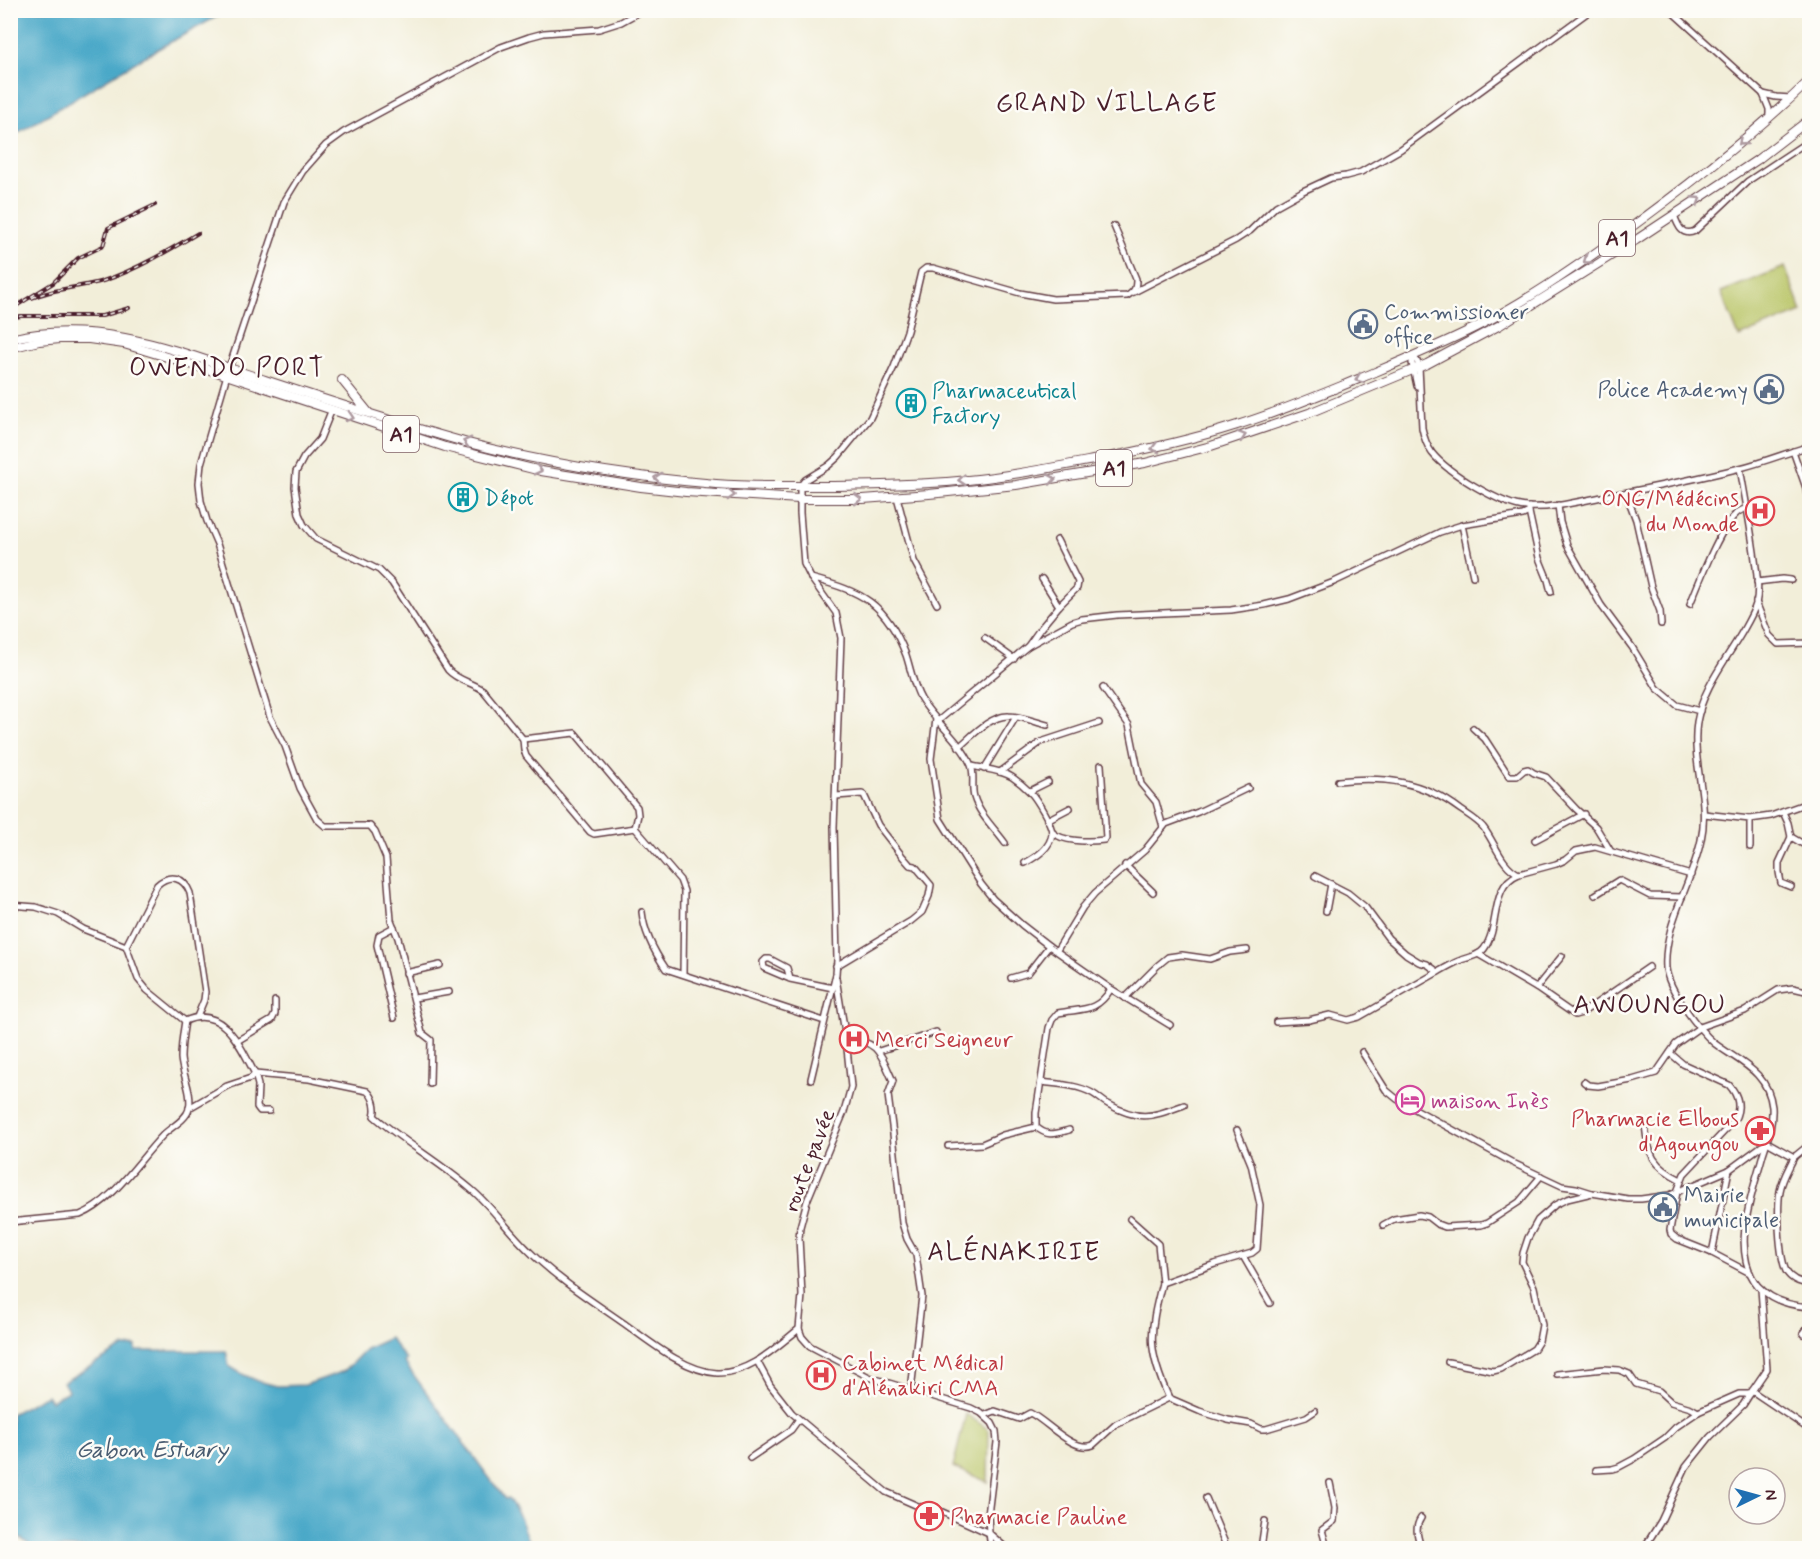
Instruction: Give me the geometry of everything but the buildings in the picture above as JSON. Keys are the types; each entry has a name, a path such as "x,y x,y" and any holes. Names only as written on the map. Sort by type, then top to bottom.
{"highway":[{"name":"A1","path":"333,406 369,413 489,448 572,465 632,475 720,484 881,485 968,480 1042,470 1147,450 1248,422 1292,406 1413,357 1476,327 1581,264 1687,187 1769,118 1809,80"},
{"name":"A1","path":"10,348 60,339 99,340 124,344 228,371 445,447 578,478 686,492 799,499 897,497 1016,485 1144,463 1238,438 1416,368 1470,342 1509,319 1674,215 1758,160 1809,119"},
{"name":"A1","path":"10,339 55,332 105,334 186,352 228,371"},
{"path":"342,380 369,413"}],"street":[{"path":"430,1084 431,1040 422,1033 390,912 390,886 386,858 375,831 370,826 325,826 317,819 300,788 285,746 270,717 217,544 207,521 201,501 201,464 228,371 284,202 303,171 326,145 364,120 501,47 544,33 599,29 621,22 643,10"},
{"path":"1127,296 1236,240 1250,231 1276,206 1303,190 1331,178 1361,172 1401,149 1591,10"},
{"path":"1670,10 1763,94 1769,118"},
{"path":"1763,94 1791,98"},
{"path":"1674,215 1683,232 1695,231 1748,181 1809,140"},
{"path":"811,1079 836,974 834,876 841,638 836,613 804,564 800,486 838,457 870,417 898,358 908,331 921,272 926,267 1020,293 1053,299 1127,296 1136,288 1136,279 1114,226"},
{"path":"1413,357 1427,446 1438,460 1496,498 1529,509 1626,493 1740,468 1809,446"},
{"path":"333,406 320,439 304,457 296,472 297,502 304,525 325,544 379,570 386,576 399,591 448,670 458,679 483,690 523,739 526,756 590,832 594,834 635,828"},
{"path":"1793,451 1806,488 1809,509"},
{"path":"1740,468 1757,582 1756,602 1746,626 1709,685 1700,711 1696,753 1704,813 1701,842 1673,922 1666,967 1676,995 1708,1037 1754,1070 1765,1084 1772,1109 1767,1142 1745,1226 1744,1250 1750,1273 1761,1289 1782,1301 1809,1307"},
{"path":"1626,493 1636,520 1651,587 1660,611 1661,624"},
{"path":"897,497 914,561 937,604"},
{"path":"1558,505 1567,545 1601,605 1632,647 1657,688 1677,705 1700,711"},
{"path":"1690,604 1732,517 1747,508"},
{"path":"1170,1025 1111,989 1049,946 993,899 981,884 940,819 931,759 937,720 1028,646 1072,622 1117,615 1231,610 1264,605 1334,582 1425,538 1462,525 1523,515 1529,509"},
{"path":"1529,509 1539,558 1551,592"},
{"path":"1462,525 1473,576"},
{"path":"1028,646 1059,606 1079,585 1057,540"},
{"path":"811,578 853,591 872,602 889,621 916,689 972,766 975,799 1005,843"},
{"path":"1042,579 1059,606"},
{"path":"1757,582 1791,580"},
{"path":"1756,602 1770,635 1778,644 1809,643"},
{"path":"986,638 1014,658"},
{"path":"1103,688 1129,725 1141,784 1155,802 1163,827"},
{"path":"959,747 988,723 1008,715 1047,724"},
{"path":"984,769 1016,717"},
{"path":"1000,772 1041,742 1099,723"},
{"path":"1473,728 1485,739 1509,776 1517,777 1528,769 1546,777 1596,827 1610,850"},
{"path":"523,739 575,733 637,807 635,828"},
{"path":"972,766 1012,777 1030,791 1052,832 1058,837 1083,842 1104,840 1106,837 1101,765"},
{"path":"1338,781 1362,778 1392,781 1421,787 1444,797 1484,828 1510,868 1520,874"},
{"path":"1030,791 1048,782"},
{"path":"1056,950 1083,907 1095,893 1145,850 1163,827 1169,822 1198,812 1248,788"},
{"path":"836,796 864,795 874,821 910,865 915,866 927,880 931,889 922,912 912,921 836,966"},
{"path":"1704,813 1750,819 1762,818 1809,802"},
{"path":"1047,820 1070,808"},
{"path":"1783,812 1791,837 1778,867 1781,883 1791,887"},
{"path":"1534,840 1584,814"},
{"path":"1750,819 1750,847"},
{"path":"635,828 683,885 683,974"},
{"path":"1025,863 1040,854 1052,832"},
{"path":"1791,837 1809,848"},
{"path":"1276,1022 1330,1016 1348,1020 1359,1017 1461,959 1478,954 1487,943 1505,883 1520,874 1565,860 1576,851 1595,846 1691,875"},
{"path":"1125,865 1153,892"},
{"path":"1315,876 1348,892 1365,908 1388,938 1406,954 1438,972"},
{"path":"185,1021 147,990 135,971 126,946 158,885 169,878 182,880 188,886 190,893 205,992 197,1017"},
{"path":"1595,895 1619,880 1650,896 1682,897"},
{"path":"1326,911 1331,884"},
{"path":"10,905 36,907 58,914 83,929 126,946"},
{"path":"642,912 646,932 665,967 669,970 824,1021"},
{"path":"394,927 379,935 377,945 394,1018"},
{"path":"1011,978 1028,973 1049,946"},
{"path":"1125,998 1168,957 1182,955 1210,959 1230,952 1247,950"},
{"path":"1478,954 1536,988 1571,1013 1579,1014 1649,967"},
{"path":"1536,988 1562,956"},
{"path":"790,980 787,968 771,959 763,962 764,968 790,980 833,988"},
{"path":"406,973 440,965"},
{"name":"route pavée","path":"799,1329 802,1295 800,1227 807,1201 849,1099 850,1074 836,974"},
{"path":"1584,1082 1598,1086 1656,1073 1681,1040 1700,1027 1745,1011 1778,990 1793,988 1809,992"},
{"path":"1036,1127 1036,1113 1052,1020 1058,1013 1097,1006 1105,1000 1111,989"},
{"path":"414,999 448,992"},
{"path":"237,1041 272,1020 275,1014 275,1001"},
{"path":"185,1021 197,1017 208,1018 229,1030 255,1074 258,1085 257,1107 260,1111 269,1111"},
{"path":"10,1222 80,1215 87,1212 135,1168 163,1135 183,1118 189,1107 181,1057 185,1021"},
{"path":"879,1051 936,1032"},
{"path":"846,1040 861,1040 879,1051 892,1081 888,1095 902,1223 916,1255 922,1296 911,1390"},
{"path":"1362,1052 1389,1094 1513,1163 1562,1186 1592,1193 1641,1200 1677,1192 1729,1170 1767,1142"},
{"path":"1670,1053 1683,1064 1729,1085 1735,1091 1738,1100 1738,1113 1734,1120 1684,1174 1677,1192 1671,1234 1677,1239 1712,1253 1750,1273"},
{"path":"189,1107 255,1074"},
{"path":"255,1074 333,1083 367,1091 371,1094 375,1104 374,1116 407,1142 441,1164 472,1190 526,1249 554,1274 666,1353 705,1371 718,1373 745,1367 757,1361 799,1329 805,1341 833,1359 869,1377 971,1408 985,1415 996,1431 997,1442 988,1515 991,1548"},
{"path":"1041,1082 1071,1086 1092,1093 1105,1103 1136,1117 1150,1117 1184,1105"},
{"path":"1645,1125 1649,1153 1655,1161 1681,1180"},
{"path":"1036,1127 1044,1133 1055,1134 1069,1130"},
{"path":"948,1146 982,1144 1003,1135 1036,1127"},
{"path":"1162,1283 1252,1253 1257,1249 1260,1205 1251,1164 1237,1130"},
{"path":"1767,1142 1794,1157"},
{"path":"10,1143 12,1149 10,1154"},
{"path":"1809,1144 1794,1157 1782,1182 1779,1198 1783,1259 1786,1270 1790,1276 1809,1284"},
{"path":"1712,1253 1729,1170"},
{"path":"1383,1224 1394,1219 1419,1215 1428,1217 1445,1227 1487,1223 1519,1202 1541,1176"},
{"path":"1448,1362 1493,1371 1501,1369 1533,1349 1539,1341 1542,1325 1534,1287 1522,1262 1528,1238 1538,1220 1555,1205 1567,1199 1592,1193"},
{"path":"1130,1219 1158,1244 1162,1283 1154,1313 1152,1340 1154,1360 1169,1398 1199,1411 1251,1424 1261,1429 1306,1417 1315,1411"},
{"path":"1243,1256 1270,1304"},
{"path":"1644,1548 1661,1521 1686,1467 1710,1437 1743,1405 1767,1369 1761,1289"},
{"path":"1803,1334 1809,1325"},
{"path":"757,1361 780,1399 799,1419 886,1491 920,1507 932,1507 989,1533 1006,1548"},
{"path":"1557,1374 1604,1369 1619,1370 1629,1374 1636,1384 1659,1391 1671,1402 1698,1412"},
{"path":"1596,1470 1612,1469 1634,1459 1698,1412 1739,1394 1751,1392 1807,1428"},
{"path":"985,1415 994,1411 1019,1419 1029,1413 1075,1444 1088,1447 1116,1424 1169,1398"},
{"path":"750,1458 791,1430 799,1419"},
{"path":"1327,1548 1322,1530 1334,1521 1335,1508 1330,1483"},
{"path":"1206,1498 1227,1548"},
{"path":"1421,1518 1417,1524 1417,1536 1421,1548"},
{"path":"1261,1548 1265,1521"},
{"path":"1300,1548 1306,1548"}],"green space":[{"path":"1785,267 1802,312 1739,337 1721,292"},
{"path":"966,1414 989,1430 988,1482 953,1467"}],"water":[{"path":"11,10 227,11 149,54 11,137"},
{"name":"Gabon Estuary","path":"390,1338 406,1360 404,1362 505,1499 508,1498 519,1515 530,1543 535,1548 34,1548 11,1531 11,1414 47,1395 51,1401 68,1391 63,1382 124,1347 136,1346 136,1351 226,1351 229,1366 258,1381 277,1386 305,1385 344,1371 366,1349"}],"railway":[{"path":"16,306 53,283 78,258 103,246 108,228 155,205"},
{"path":"32,298 115,277 152,260 198,233"},
{"path":"10,318 102,316 129,308"}],"place":[{"name":"Commissioner office","path":"1363,324"},
{"name":"Police Academy","path":"1769,389"},
{"name":"Pharmaceutical Factory","path":"911,403"},
{"name":"Dépot","path":"463,497"},
{"name":"ONG/Médécins du Monde","path":"1760,511"},
{"name":"Merci Seigneur","path":"854,1039"},
{"name":"maison Inès","path":"1410,1100"},
{"name":"Pharmacie Elbous d'Agoungou","path":"1760,1131"},
{"name":"Mairie municipale","path":"1663,1207"},
{"name":"Cabinet Médical d'Alénakiri CMA","path":"821,1375"},
{"name":"Pharmacie Pauline","path":"929,1516"}],"district":[{"name":"GRAND VILLAGE","path":"1107,102"},
{"name":"OWENDO PORT","path":"227,367"},
{"name":"AWOUNGOU","path":"1650,1004"},
{"name":"ALÉNAKIRIE","path":"1014,1251"}]}
